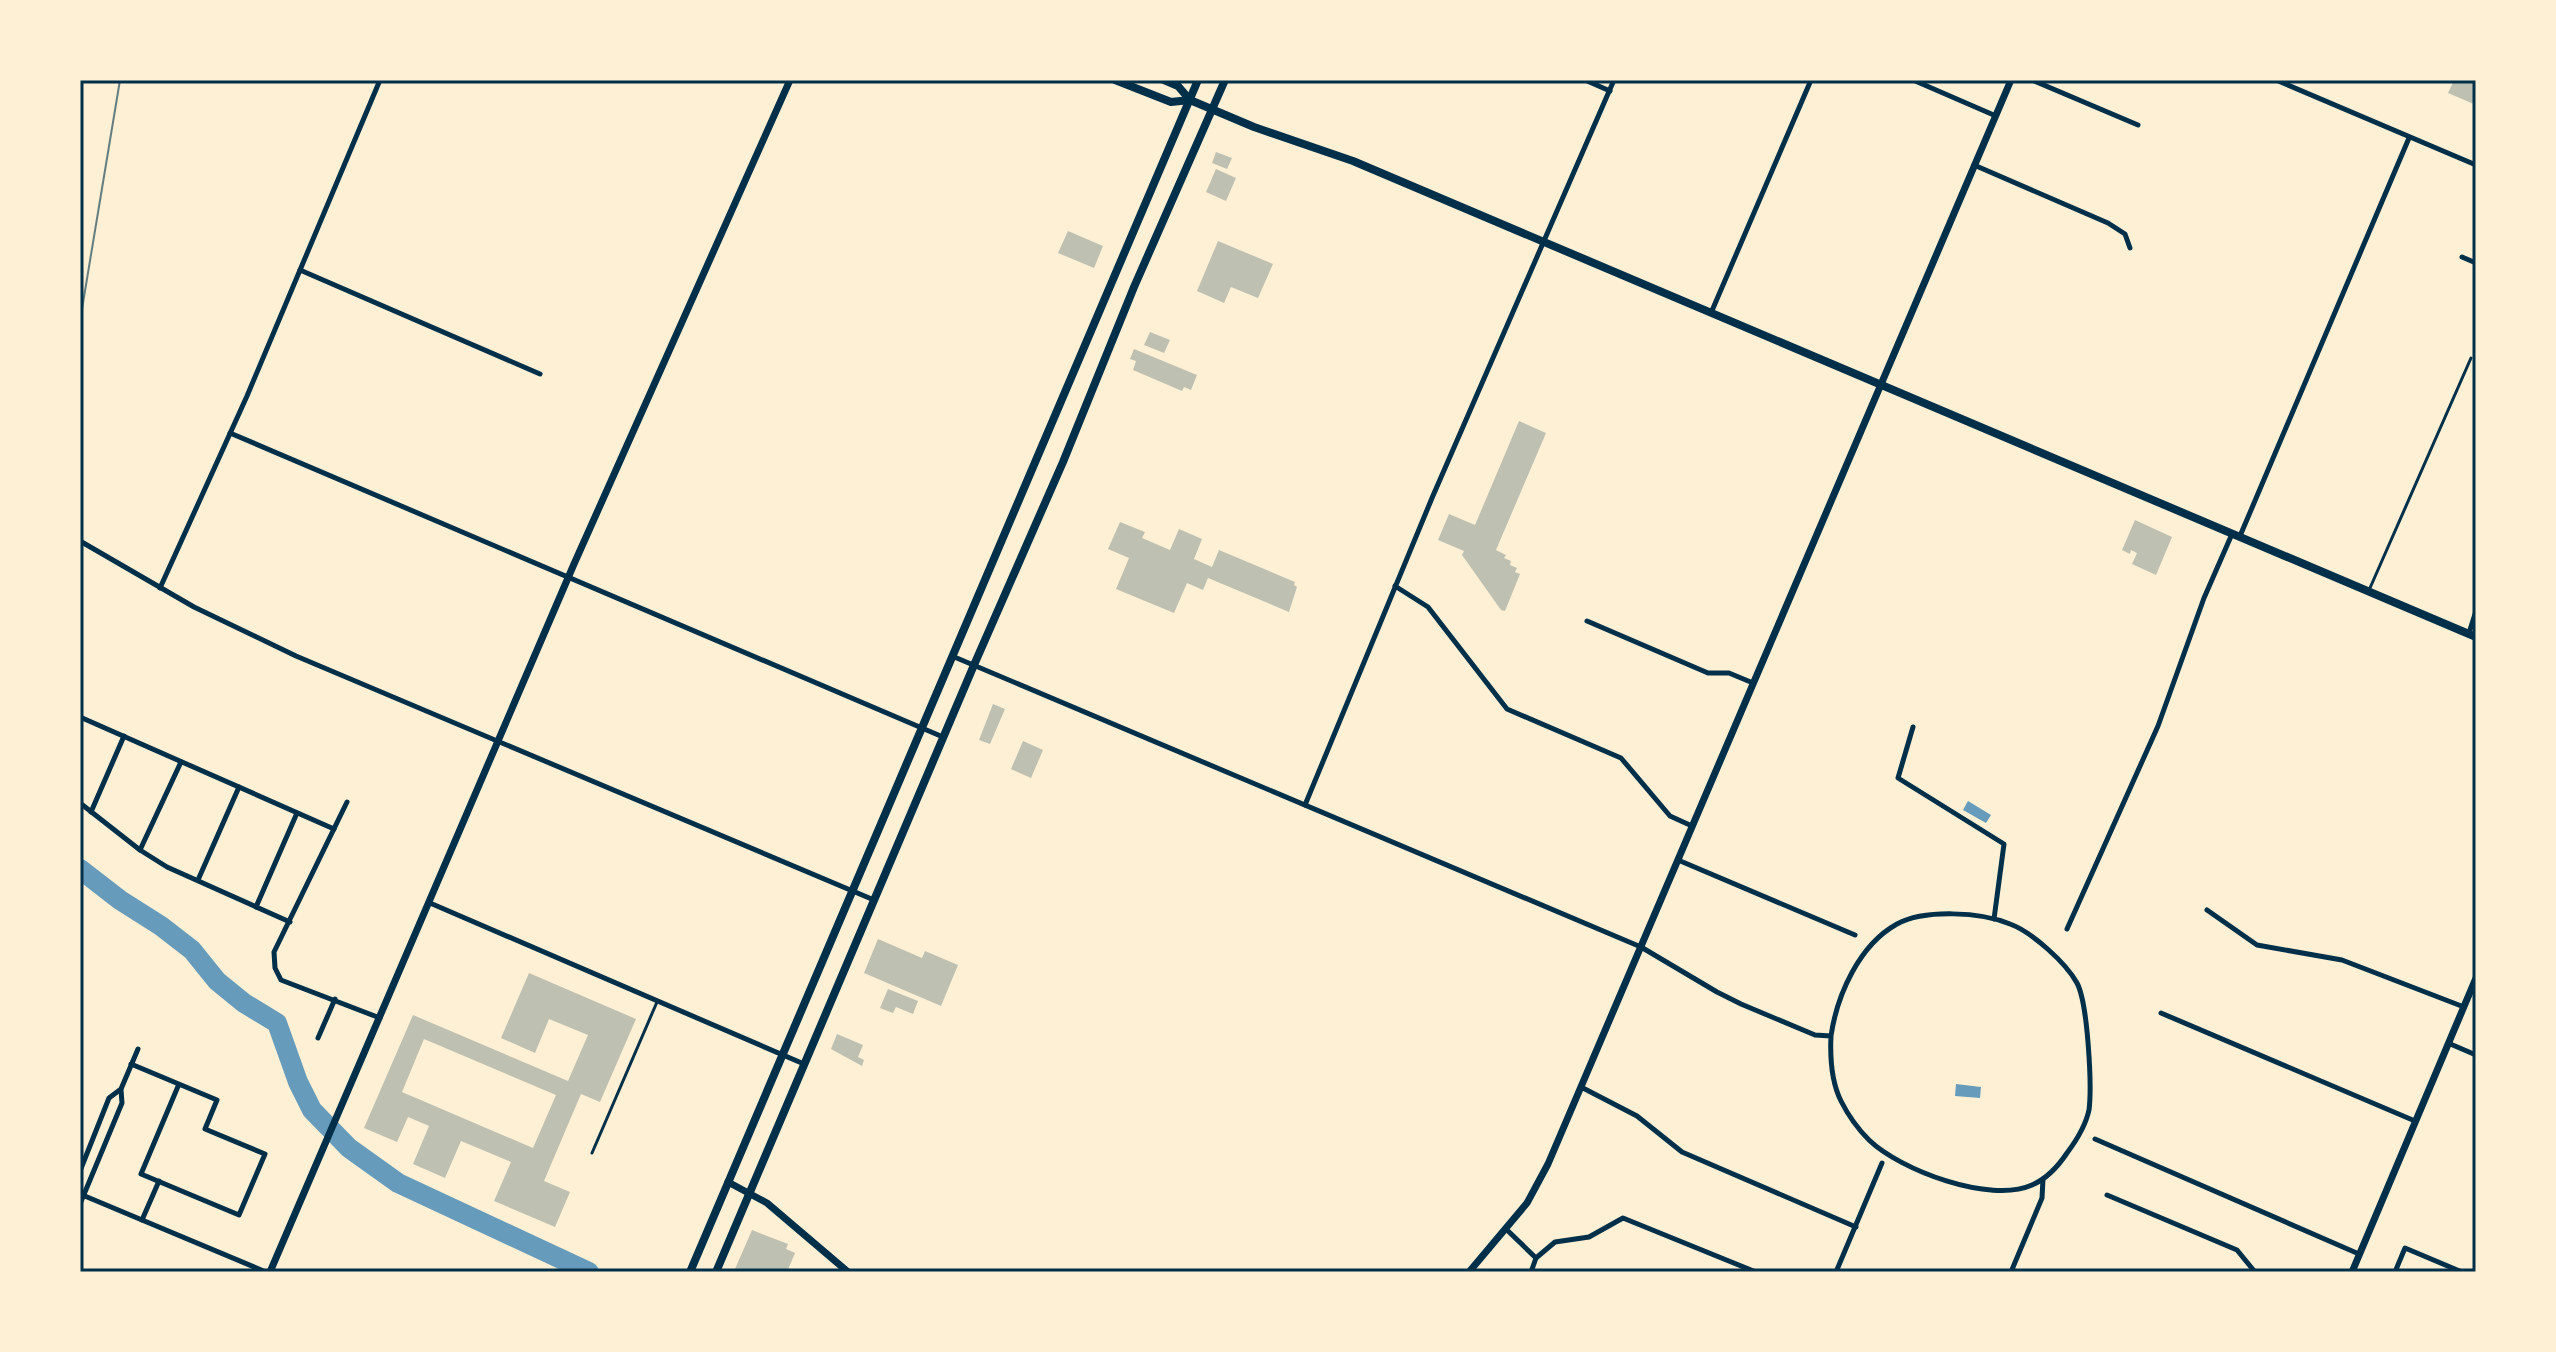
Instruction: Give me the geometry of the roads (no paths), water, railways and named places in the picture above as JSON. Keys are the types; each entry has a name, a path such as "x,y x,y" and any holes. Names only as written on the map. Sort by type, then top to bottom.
{"main road":[{"path":"1115,80 1171,102 1190,100"},
{"path":"1164,80 1178,86 1190,100 1213,110 1353,161 2472,636"},
{"path":"690,1272 1198,80"},
{"path":"716,1272 1225,80"}],"street":[{"path":"160,588 230,433 380,80"},
{"path":"82,1195 268,1272 430,903 568,577 790,80"},
{"path":"1585,80 1610,91"},
{"path":"1305,805 1395,586 1614,80"},
{"path":"1711,313 1811,80"},
{"path":"1913,80 1996,116"},
{"path":"1469,1272 1536,1189 2011,80"},
{"path":"2032,80 2138,125"},
{"path":"2276,80 2476,165"},
{"path":"2067,929 2158,726 2204,598 2236,535 2409,138"},
{"path":"1974,165 2108,223 2125,234 2130,248"},
{"path":"2462,257 2476,263"},
{"path":"300,270 540,374"},
{"path":"230,433 944,738"},
{"path":"80,541 160,588 296,656 874,900"},
{"path":"1395,586 1428,607 1507,709 1621,758 1670,816 1692,826"},
{"path":"2472,636 2476,611"},
{"path":"1587,621 1708,673 1729,673 1753,683"},
{"path":"952,656 1641,947 1741,1004 1815,1035 1831,1036"},
{"path":"80,717 334,829"},
{"path":"1913,727 1898,778 2004,844 1994,919"},
{"path":"91,812 124,736"},
{"path":"140,850 181,762"},
{"path":"198,880 239,787"},
{"path":"347,802 274,952 275,968 281,980 380,1018"},
{"path":"80,803 167,867 290,922"},
{"path":"256,907 297,813"},
{"path":"1678,860 1855,935"},
{"path":"430,903 804,1064"},
{"path":"2207,910 2257,945 2342,960 2464,1007"},
{"path":"1959,913 1994,919 2011,924 2046,948 2064,966 2078,984 2087,1036 2089,1111 2076,1140 2062,1160 2043,1178 2017,1190 1978,1190 1952,1183 1889,1154 1870,1141 1851,1120 1839,1098 1834,1080 1831,1036 1840,1000 1858,963 1871,947 1898,924 1928,916 1959,913"},
{"path":"2352,1272 2476,978"},
{"path":"318,1038 335,999"},
{"path":"2161,1013 2415,1121"},
{"path":"2448,1043 2476,1055"},
{"path":"80,1204 122,1103 121,1089 138,1049"},
{"path":"131,1064 179,1084 217,1100 205,1129 265,1154 239,1215 141,1174 179,1084"},
{"path":"1581,1087 1637,1116 1682,1152 1856,1227"},
{"path":"80,1171 109,1098 121,1089"},
{"path":"2095,1139 2359,1254"},
{"path":"1836,1272 1882,1163"},
{"path":"2011,1272 2042,1198 2043,1178"},
{"path":"142,1220 159,1181"},
{"path":"728,1182 767,1203 848,1272"},
{"path":"2107,1195 2237,1250 2255,1272"},
{"path":"1531,1272 1536,1258 1555,1242 1589,1237 1623,1218 1756,1272"},
{"path":"1506,1229 1536,1258"},
{"path":"2395,1272 2405,1248 2462,1272"}],"lane":[{"path":"2369,592 2471,358"},
{"path":"592,1153 657,1002"}],"water":[{"path":"1968,801 1991,815 1986,823 1963,810"},
{"path":"1956,1084 1981,1087 1980,1098 1955,1096"}],"waterway":[{"path":"80,869 192,950 217,981 244,1003 277,1023 298,1082 312,1110 349,1148 398,1183 589,1272"}],"tram line":[{"path":"80,321 120,80"}]}
